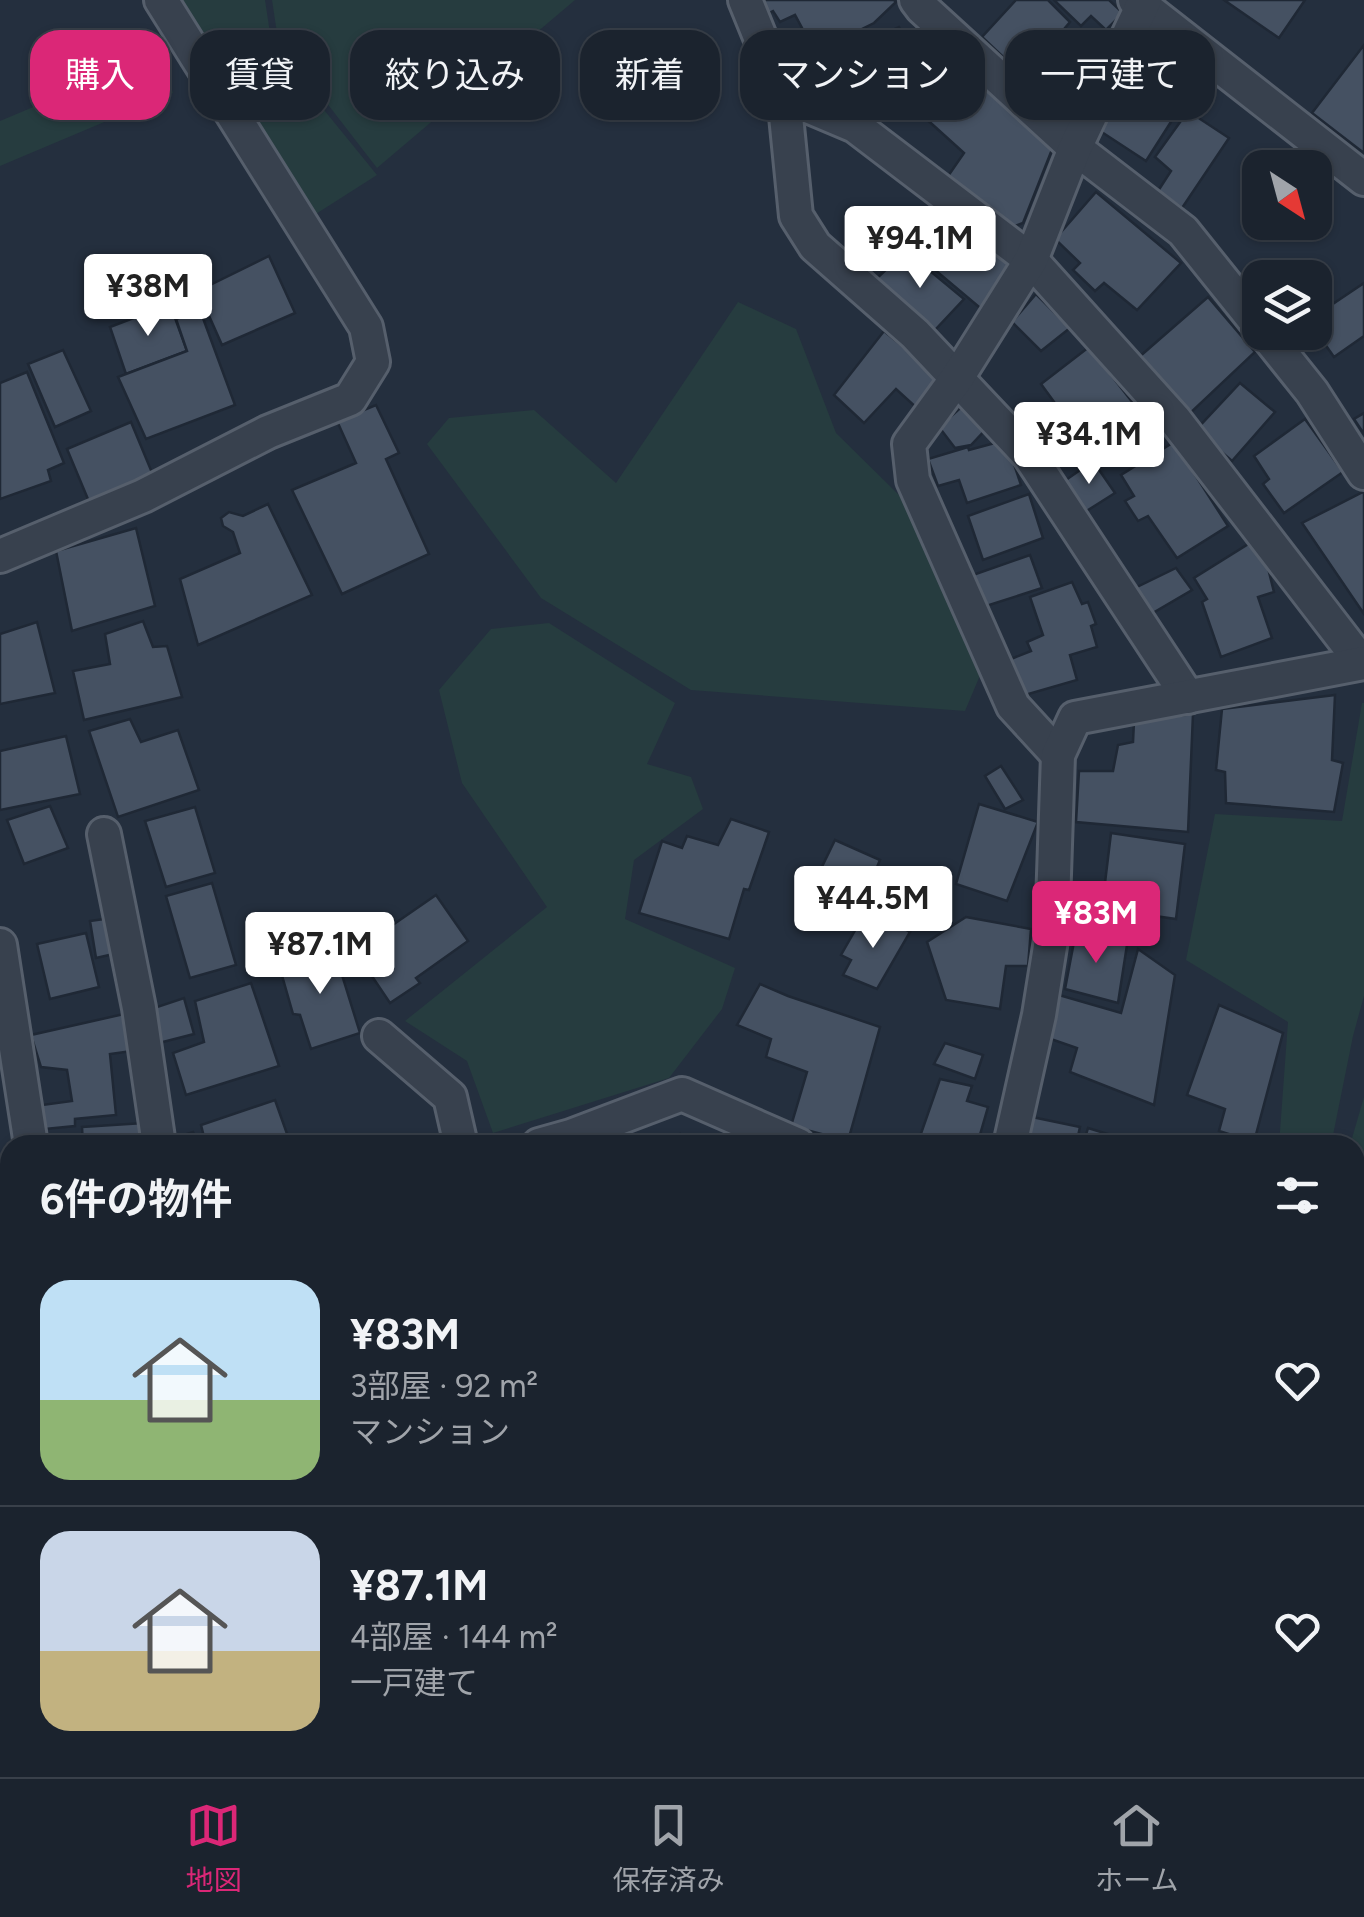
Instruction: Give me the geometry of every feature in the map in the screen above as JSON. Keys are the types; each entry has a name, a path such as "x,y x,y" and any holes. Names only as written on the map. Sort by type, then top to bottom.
{"street":[{"path":"0,556 143,496 268,432 350,399 374,362 366,328 161,0"},
{"path":"745,0 757,30"},
{"path":"916,0 1076,148 1184,231 1242,305"},
{"path":"1058,754 1013,706 913,480 908,444 957,378 1031,260 1140,2 1364,178"},
{"path":"786,120 796,216 815,246 915,334 1029,455 1188,697"},
{"path":"841,120 855,126 1031,260 1174,420 1363,663 1075,718 1058,754 1052,934 1012,1135"},
{"path":"1278,350 1312,392 1364,473"},
{"path":"104,834 139,1008 158,1135"},
{"path":"0,945 28,1135"},
{"path":"379,1036 450,1097 459,1135"},
{"path":"574,1135 682,1094 775,1135"}],"green space":[{"path":"175,0 265,0 270,30 193,30"},
{"path":"272,0 575,0 540,30 350,30 350,120 434,120 377,168 330,107 330,30 276,30"},
{"path":"30,108 30,120 109,120 0,166 0,121"},
{"path":"330,117 377,175 308,219 248,120"},
{"path":"738,302 796,329 836,433 902,498 981,673 965,711 691,690 541,598 427,444 449,418 534,410 616,483"},
{"path":"549,623 675,703 647,764 691,777 703,809 634,860 625,919 735,968 722,1009 669,1078 493,1133 467,1061 405,1021 547,907 462,783 439,690 491,629"},
{"path":"1364,703 1364,996 1333,1135 1280,1135 1288,1022 1186,960 1215,814 1342,821"},
{"path":"1364,1097 1364,1135 1353,1135"}],"building":[{"path":"760,0 896,2 874,23 860,30 803,30 795,15 780,22 773,11 767,14"},
{"path":"1016,0 1048,0 1070,22 1063,30 1005,30 1005,59 985,40 985,34"},
{"path":"1054,0 1109,0 1123,13 1106,30 1091,16 1081,26"},
{"path":"1224,0 1305,0 1279,38"},
{"path":"1364,45 1364,153 1312,113"},
{"path":"985,88 1005,105 1005,120 1022,120 1053,147 1023,223 1001,231 946,179 964,153 927,120 985,120"},
{"path":"1099,120 1172,120 1146,161 1094,127"},
{"path":"1182,120 1202,120 1229,138 1182,208 1158,191 1171,171 1155,157"},
{"path":"1096,192 1181,263 1137,310 1104,283 1095,291 1073,270 1080,263 1055,239"},
{"path":"944,210 1011,265 985,312 909,248"},
{"path":"875,221 893,237 878,254 859,238"},
{"path":"906,251 964,299 934,331 875,280"},
{"path":"269,256 295,313 222,345 198,291"},
{"path":"1364,283 1364,336 1334,357 1329,350 1332,305"},
{"path":"1036,294 1070,328 1041,351 1012,322"},
{"path":"1208,297 1242,337 1242,350 1255,352 1185,418 1138,358"},
{"path":"170,304 187,351 126,374 110,327"},
{"path":"200,310 235,405 146,439 118,377 187,351 176,319"},
{"path":"884,331 941,383 919,410 896,389 864,423 834,395"},
{"path":"1089,347 1144,417 1092,454 1041,384"},
{"path":"63,350 91,411 55,427 28,364"},
{"path":"27,372 64,463 48,470 51,481 0,499 0,383"},
{"path":"1240,383 1275,412 1232,461 1196,430"},
{"path":"967,402 989,426 971,445 955,448 939,427"},
{"path":"376,405 399,453 386,459 429,554 342,594 292,490 356,463 337,421"},
{"path":"1364,413 1364,434 1354,419"},
{"path":"1305,419 1343,472 1284,513 1263,484 1269,479 1254,456"},
{"path":"131,422 153,475 90,504 67,449"},
{"path":"1006,440 1021,485 967,503 959,480 938,486 928,459"},
{"path":"1174,442 1228,526 1177,558 1148,516 1138,521 1125,501 1134,496 1121,475"},
{"path":"1093,461 1115,493 1085,512 1063,482"},
{"path":"1029,494 1043,538 983,560 968,516"},
{"path":"1364,494 1364,614 1302,523"},
{"path":"268,504 312,595 198,645 180,579 240,553 233,532 223,526 221,518 229,512 243,516"},
{"path":"136,528 155,606 72,631 56,551"},
{"path":"1250,543 1268,568 1274,592 1258,597 1272,638 1221,657 1202,602 1207,599 1194,578"},
{"path":"1030,555 1042,588 983,607 970,576"},
{"path":"1176,568 1192,590 1151,614 1135,588"},
{"path":"1072,582 1082,604 1088,602 1096,624 1091,626 1097,647 1070,655 1077,680 1025,695 1011,659 1031,651 1027,642 1043,635 1030,597"},
{"path":"143,621 153,647 167,646 182,697 84,720 73,671 110,664 105,634"},
{"path":"37,622 55,693 0,704 0,634"},
{"path":"1335,695 1332,760 1343,763 1334,812 1226,803 1225,772 1216,770 1222,709"},
{"path":"1193,714 1188,832 1076,822 1079,771 1113,771 1118,745 1133,742 1134,721"},
{"path":"130,719 141,742 178,730 199,790 118,817 89,731"},
{"path":"66,736 80,794 0,810 0,751"},
{"path":"1001,766 1023,800 1005,809 985,776"},
{"path":"979,804 1038,822 1007,901 956,884"},
{"path":"50,806 68,848 24,864 7,820"},
{"path":"195,807 215,873 166,887 145,821"},
{"path":"731,819 769,832 749,890 744,889 729,939 639,913 662,841 682,848 687,836 718,845"},
{"path":"1111,833 1185,844 1176,919 1113,910 1112,893 1104,891"},
{"path":"835,840 880,860 862,903 815,881"},
{"path":"212,883 236,965 190,978 166,896"},
{"path":"436,895 468,941 416,978 420,983 390,1003 355,951"},
{"path":"878,915 910,932 877,989 843,975 851,960 841,955 861,920 872,924"},
{"path":"966,917 1031,929 1028,966 1006,966 1000,1009 946,1000 927,942"},
{"path":"111,918 118,953 96,958 90,921"},
{"path":"1077,926 1127,945 1118,1003 1065,989"},
{"path":"86,933 99,987 50,999 37,944"},
{"path":"333,946 360,1033 311,1049 300,1015 293,1014 279,965"},
{"path":"1138,949 1175,975 1154,1105 1070,1072 1077,1048 1045,1037 1059,995 1121,1013"},
{"path":"251,983 279,1066 186,1095 173,1053 204,1042 195,1001"},
{"path":"760,984 880,1027 850,1135 825,1135 791,1126 807,1072 766,1057 771,1039 737,1025"},
{"path":"184,998 194,1034 159,1043 154,1008"},
{"path":"1219,1005 1283,1033 1256,1135 1219,1131 1225,1109 1187,1095"},
{"path":"124,1014 132,1051 110,1054 116,1115 75,1119 75,1126 45,1129 42,1105 72,1101 67,1070 41,1067 31,1035"},
{"path":"945,1043 983,1055 975,1079 934,1064"},
{"path":"940,1079 972,1086 967,1101 988,1107 980,1135 920,1135"},
{"path":"275,1100 287,1135 204,1135 201,1125"},
{"path":"1032,1117 1080,1127 1078,1135 1027,1135"},
{"path":"144,1123 146,1135 82,1135 82,1127"},
{"path":"1088,1128 1111,1135 1086,1135"}]}
